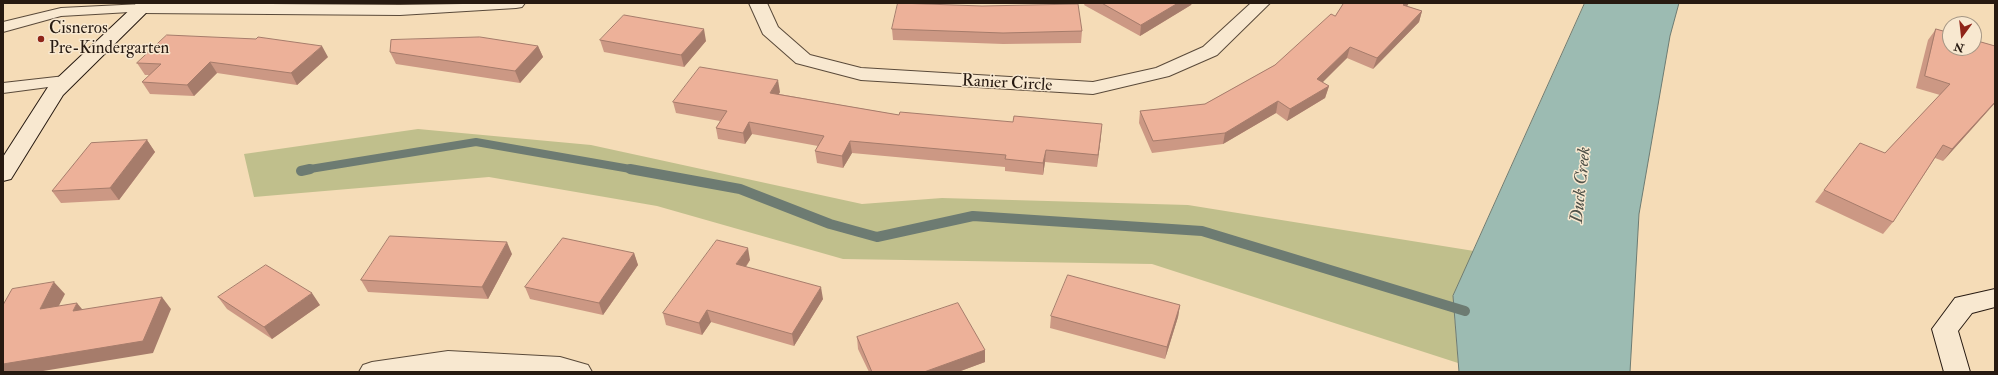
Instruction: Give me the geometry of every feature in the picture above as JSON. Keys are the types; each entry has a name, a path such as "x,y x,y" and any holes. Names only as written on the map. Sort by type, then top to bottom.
{"street":[{"path":"3,174 55,91 144,6 400,10 516,3"},
{"name":"Ranier Circle","path":"758,3 770,30 803,59 861,74 1093,88 1162,72 1210,51 1261,3"},
{"path":"1957,372 1945,329 1964,305 1995,298"},
{"path":"372,372 448,360 560,367 579,372"}],"lane":[{"path":"3,27 61,12 144,6"},
{"path":"3,88 65,82"}],"shaded area":[{"path":"418,129 591,145 862,204 942,198 1188,205 1474,251 1453,296 1458,363 1152,264 843,259 657,206 489,177 254,197 244,154"}],"water":[{"name":"Duck Creek","path":"1585,3 1679,3 1670,36 1639,214 1630,372 1459,372 1453,296"}],"building":[{"path":"898,3 982,6 1078,4 1082,31 1003,33 892,29"},
{"path":"1102,3 1178,3 1141,25"},
{"path":"1344,3 1405,3 1403,5 1422,11 1377,58 1350,47 1317,79 1329,86 1290,109 1278,101 1225,133 1153,141 1140,111 1205,104 1275,65 1331,14 1335,16"},
{"path":"624,15 704,29 681,55 600,40"},
{"path":"1936,29 1942,31 1942,56 1982,56 1982,42 1995,46 1995,102 1952,149 1943,145 1893,222 1824,190 1860,143 1885,153 1950,84 1925,76"},
{"path":"167,35 256,39 258,37 322,46 291,73 210,62 187,85 142,82 161,64 137,63"},
{"path":"480,37 538,46 515,71 390,52 391,40"},
{"path":"700,67 778,80 770,93 899,115 900,112 1013,122 1014,116 1102,124 1098,155 1046,150 1043,163 1005,159 1006,155 850,141 842,156 815,151 824,136 749,122 743,133 716,128 727,111 673,102"},
{"path":"147,140 110,188 52,191 91,143"},
{"path":"390,236 507,242 482,287 361,280"},
{"path":"563,238 634,253 599,303 525,287"},
{"path":"717,240 748,248 736,264 821,287 792,334 707,310 699,323 663,313"},
{"path":"266,265 312,293 264,327 218,297"},
{"path":"1068,275 1180,305 1167,347 1051,316"},
{"path":"54,282 40,309 77,303 73,311 162,297 143,341 3,364 3,305 12,289"},
{"path":"958,303 985,350 924,372 872,372 857,337"}],"waterway":[{"path":"310,169 476,142 636,170"},
{"path":"301,171 310,169"},
{"path":"304,170 310,169"},
{"path":"630,169 740,189 830,224 877,237 973,216 1202,231 1465,311"}],"place":[{"name":"Cisneros Pre-Kindergarten","path":"41,39"}]}
